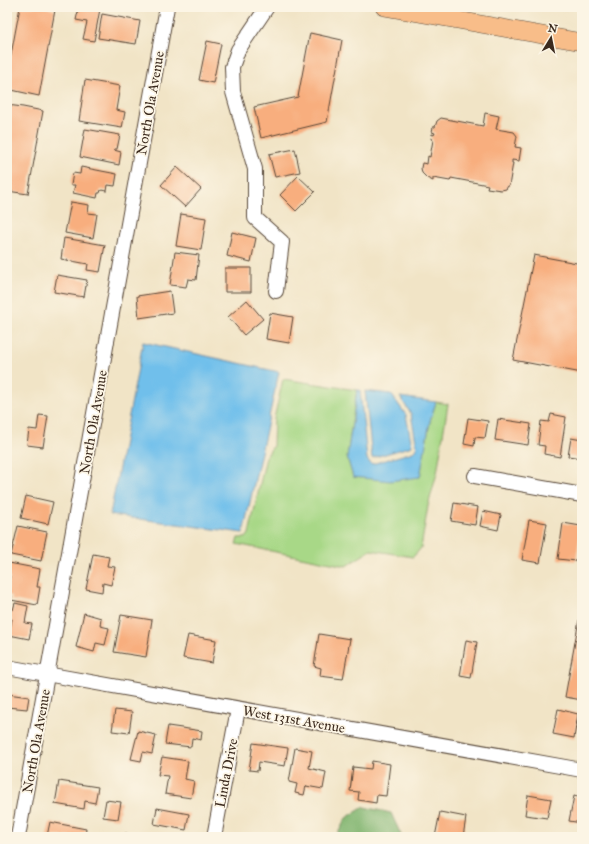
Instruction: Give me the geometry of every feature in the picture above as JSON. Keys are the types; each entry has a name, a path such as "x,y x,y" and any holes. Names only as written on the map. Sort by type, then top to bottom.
{"main road":[{"path":"384,7 582,42"}],"street":[{"name":"North Ola Avenue","path":"15,836 48,674 167,7"},
{"path":"267,7 238,50 232,67 233,92 255,169 255,218 282,242 276,291"},
{"path":"475,476 582,495"},
{"name":"West 131st Avenue","path":"7,667 582,770"},
{"name":"Linda Drive","path":"214,837 238,709"}],"green space":[{"path":"283,379 357,390 347,457 353,477 420,477 430,421 436,402 448,404 437,473 428,506 421,548 413,557 371,550 346,566 236,544 238,538 246,538 249,534 266,457 273,446 274,419"},
{"path":"364,807 391,813 401,837 336,837 346,818"}],"water":[{"path":"143,342 279,372 243,533 110,515"},
{"path":"357,390 360,390 367,459 372,464 413,452 417,448 411,414 400,397 436,402 430,421 420,477 390,481 353,477 347,457"},
{"path":"365,391 391,394 406,415 412,446 372,458"}],"building":[{"path":"20,7 44,7 55,10 39,96 7,89 7,76"},
{"path":"79,7 94,7 100,9 94,41 83,39 87,22 76,20"},
{"path":"102,14 140,21 136,44 98,38"},
{"path":"310,33 342,40 327,122 261,138 254,107 298,97"},
{"path":"207,41 221,44 213,83 199,80"},
{"path":"85,80 120,86 116,110 125,112 122,128 79,121"},
{"path":"7,105 43,111 28,194 7,191"},
{"path":"485,113 499,116 496,129 514,132 517,136 515,147 521,148 519,161 512,160 513,163 509,186 506,189 501,190 487,188 488,185 451,178 450,181 433,178 433,181 427,178 422,173 421,168 422,163 427,164 428,156 430,157 433,140 431,139 432,134 434,135 435,133 432,132 437,121 441,118 483,126"},
{"path":"85,129 120,135 117,149 114,149 121,152 119,165 80,157"},
{"path":"295,149 300,172 275,177 269,154"},
{"path":"81,167 117,174 115,186 108,185 107,191 101,190 100,193 98,193 97,198 73,193 75,185 71,185 73,173 80,174"},
{"path":"177,167 201,189 185,207 161,185"},
{"path":"298,176 315,192 296,211 280,195"},
{"path":"71,202 89,205 88,213 97,214 93,238 65,233"},
{"path":"181,214 206,218 201,250 176,246"},
{"path":"232,232 256,238 251,262 227,256"},
{"path":"64,238 105,245 100,272 87,270 88,264 61,259"},
{"path":"175,252 199,255 196,280 188,279 186,287 170,285"},
{"path":"534,255 582,264 582,373 513,360"},
{"path":"225,268 251,268 251,292 225,292"},
{"path":"57,275 87,280 84,297 54,292"},
{"path":"170,291 173,313 139,318 137,296"},
{"path":"247,300 263,319 244,335 228,317"},
{"path":"270,313 293,317 289,343 266,339"},
{"path":"551,414 566,417 560,457 544,454 545,446 538,445 541,421 549,422"},
{"path":"39,415 48,416 43,447 27,445 29,429 37,430"},
{"path":"468,418 488,421 485,438 475,437 474,446 464,444"},
{"path":"498,419 531,424 528,445 495,440"},
{"path":"571,438 582,440 582,458 568,456"},
{"path":"26,496 53,502 48,524 21,518"},
{"path":"454,503 478,507 475,525 451,521"},
{"path":"483,511 501,515 498,530 480,526"},
{"path":"529,520 547,523 540,563 522,560"},
{"path":"563,523 581,526 576,561 558,559"},
{"path":"18,526 47,532 41,561 11,555"},
{"path":"93,554 109,557 107,566 115,567 111,585 103,583 102,592 86,589"},
{"path":"9,563 40,569 37,587 40,587 37,605 11,600 12,596 7,595 10,576 7,575"},
{"path":"15,603 28,606 25,623 32,624 29,639 9,635 12,619 7,618 7,609 13,610"},
{"path":"84,613 101,618 100,626 109,628 105,645 96,643 94,652 76,647"},
{"path":"121,615 152,620 146,657 114,652"},
{"path":"579,620 582,621 582,700 565,697"},
{"path":"319,634 350,639 343,679 320,676 321,668 314,666"},
{"path":"188,635 216,640 212,663 183,658"},
{"path":"466,640 477,642 471,678 460,676"},
{"path":"8,694 29,697 27,709 7,707"},
{"path":"558,709 578,714 574,738 553,734"},
{"path":"115,710 132,712 129,733 112,731"},
{"path":"579,717 582,718 582,730 577,729"},
{"path":"168,726 202,731 201,740 192,738 191,747 165,744"},
{"path":"138,731 156,735 152,754 143,752 141,761 131,759"},
{"path":"253,743 288,748 285,766 259,762 258,771 249,770"},
{"path":"295,748 312,751 309,768 326,772 323,789 306,786 304,795 295,793 297,784 289,782"},
{"path":"162,757 188,761 185,779 194,781 191,798 165,794 168,776 158,775"},
{"path":"372,761 390,764 386,796 377,795 376,803 358,800 359,792 350,791 353,767 371,769"},
{"path":"59,781 98,787 95,803 85,801 84,809 55,804"},
{"path":"528,795 551,799 547,818 525,815"},
{"path":"574,796 582,798 582,823 569,821"},
{"path":"106,800 121,802 118,819 103,817"},
{"path":"157,808 189,814 186,830 154,824"},
{"path":"440,812 466,817 463,837 435,837"},
{"path":"50,822 86,829 85,837 47,836"},
{"path":"125,833 142,836 142,837 124,837"}]}
